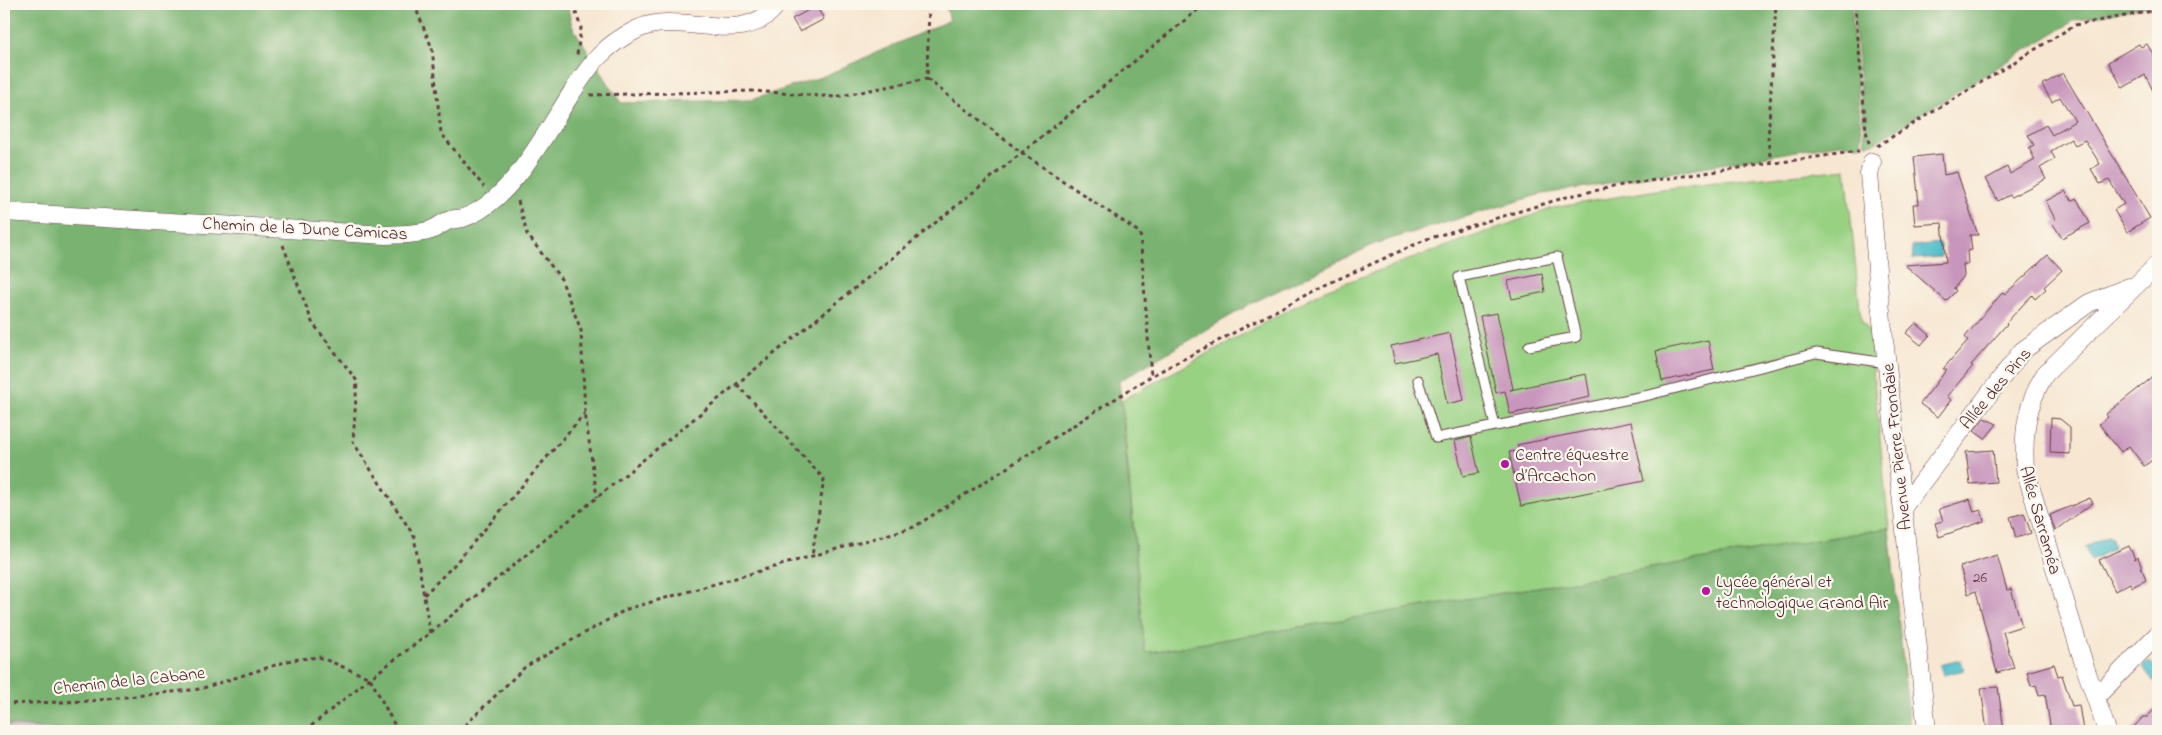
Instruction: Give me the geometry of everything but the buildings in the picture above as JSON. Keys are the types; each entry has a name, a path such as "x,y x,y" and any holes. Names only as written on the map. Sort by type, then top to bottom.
{"street":[{"name":"Chemin de la Dune Camicas","path":"4,212 386,235 413,234 430,230 448,221 464,218 494,199 513,181 589,65 619,38 640,28 689,23 730,28 749,24 770,13 777,4"},
{"name":"Avenue Pierre Frondaie","path":"1871,156 1869,174 1887,363 1927,731"},
{"name":"Allée Sarraméa","path":"2107,731 2084,664 2024,469 2023,439 2026,418 2034,392 2045,374 2158,264"},
{"name":"Allée des Pins","path":"1902,507 2022,351 2089,303 2138,283"},
{"path":"2096,697 2158,634"}],"lane":[{"path":"1495,426 1459,277 1557,257 1576,337 1529,346"},
{"path":"1418,380 1436,438 1648,395 1816,353 1887,363"}],"path":[{"path":"414,4 432,48 441,133 494,199"},
{"path":"573,4 581,28 576,57"},
{"path":"927,79 929,4"},
{"path":"305,731 370,678 430,633 1205,4"},
{"path":"1770,164 1768,140 1776,4"},
{"path":"1855,4 1866,131 1871,156"},
{"path":"459,731 525,667 627,608 914,527 1151,376 1325,285 1427,239 1570,196 1627,184 1770,164 1871,156 2075,25 2158,10"},
{"path":"570,96 753,91 836,97 927,79 1022,153 1140,234 1151,376"},
{"path":"513,181 527,234 560,279 581,330 585,413 598,497"},
{"path":"276,228 312,322 357,381 353,442 414,536 430,633"},
{"path":"737,384 824,478 812,556"},
{"path":"424,595 454,565 585,413"},
{"name":"Chemin de la Cabane","path":"4,704 89,702 200,689 291,660 320,657 370,678"},
{"path":"370,678 396,731"}],"shaded area":[{"path":"4,725 85,731 4,731"}],"green space":[{"path":"4,4 567,4 572,26 621,103 751,100 824,76 950,20 945,4 1851,4 1862,145 1838,144 1538,195 1377,243 1254,302 1119,381 1145,653 1889,528 1910,731 85,731 4,725"},
{"path":"1853,4 2158,4 2075,20 1874,143 1865,144"},
{"name":"Centre équestre d’Arcachon","path":"1846,169 1861,320 1869,331 1889,528 1145,653 1122,400 1325,290 1553,208 1662,189"}],"water":[{"path":"1940,243 1941,257 1913,259 1912,246"},
{"path":"2107,537 2111,538 2114,546 2113,549 2091,560 2085,547"},
{"path":"1961,660 1964,670 1943,675 1940,665"},
{"path":"2149,661 2158,669 2158,685 2142,668"}],"place":[{"name":"Centre équestre d’Arcachon","path":"1505,464"},
{"name":"Lycée général et technologique Grand Air","path":"1706,591"}]}
